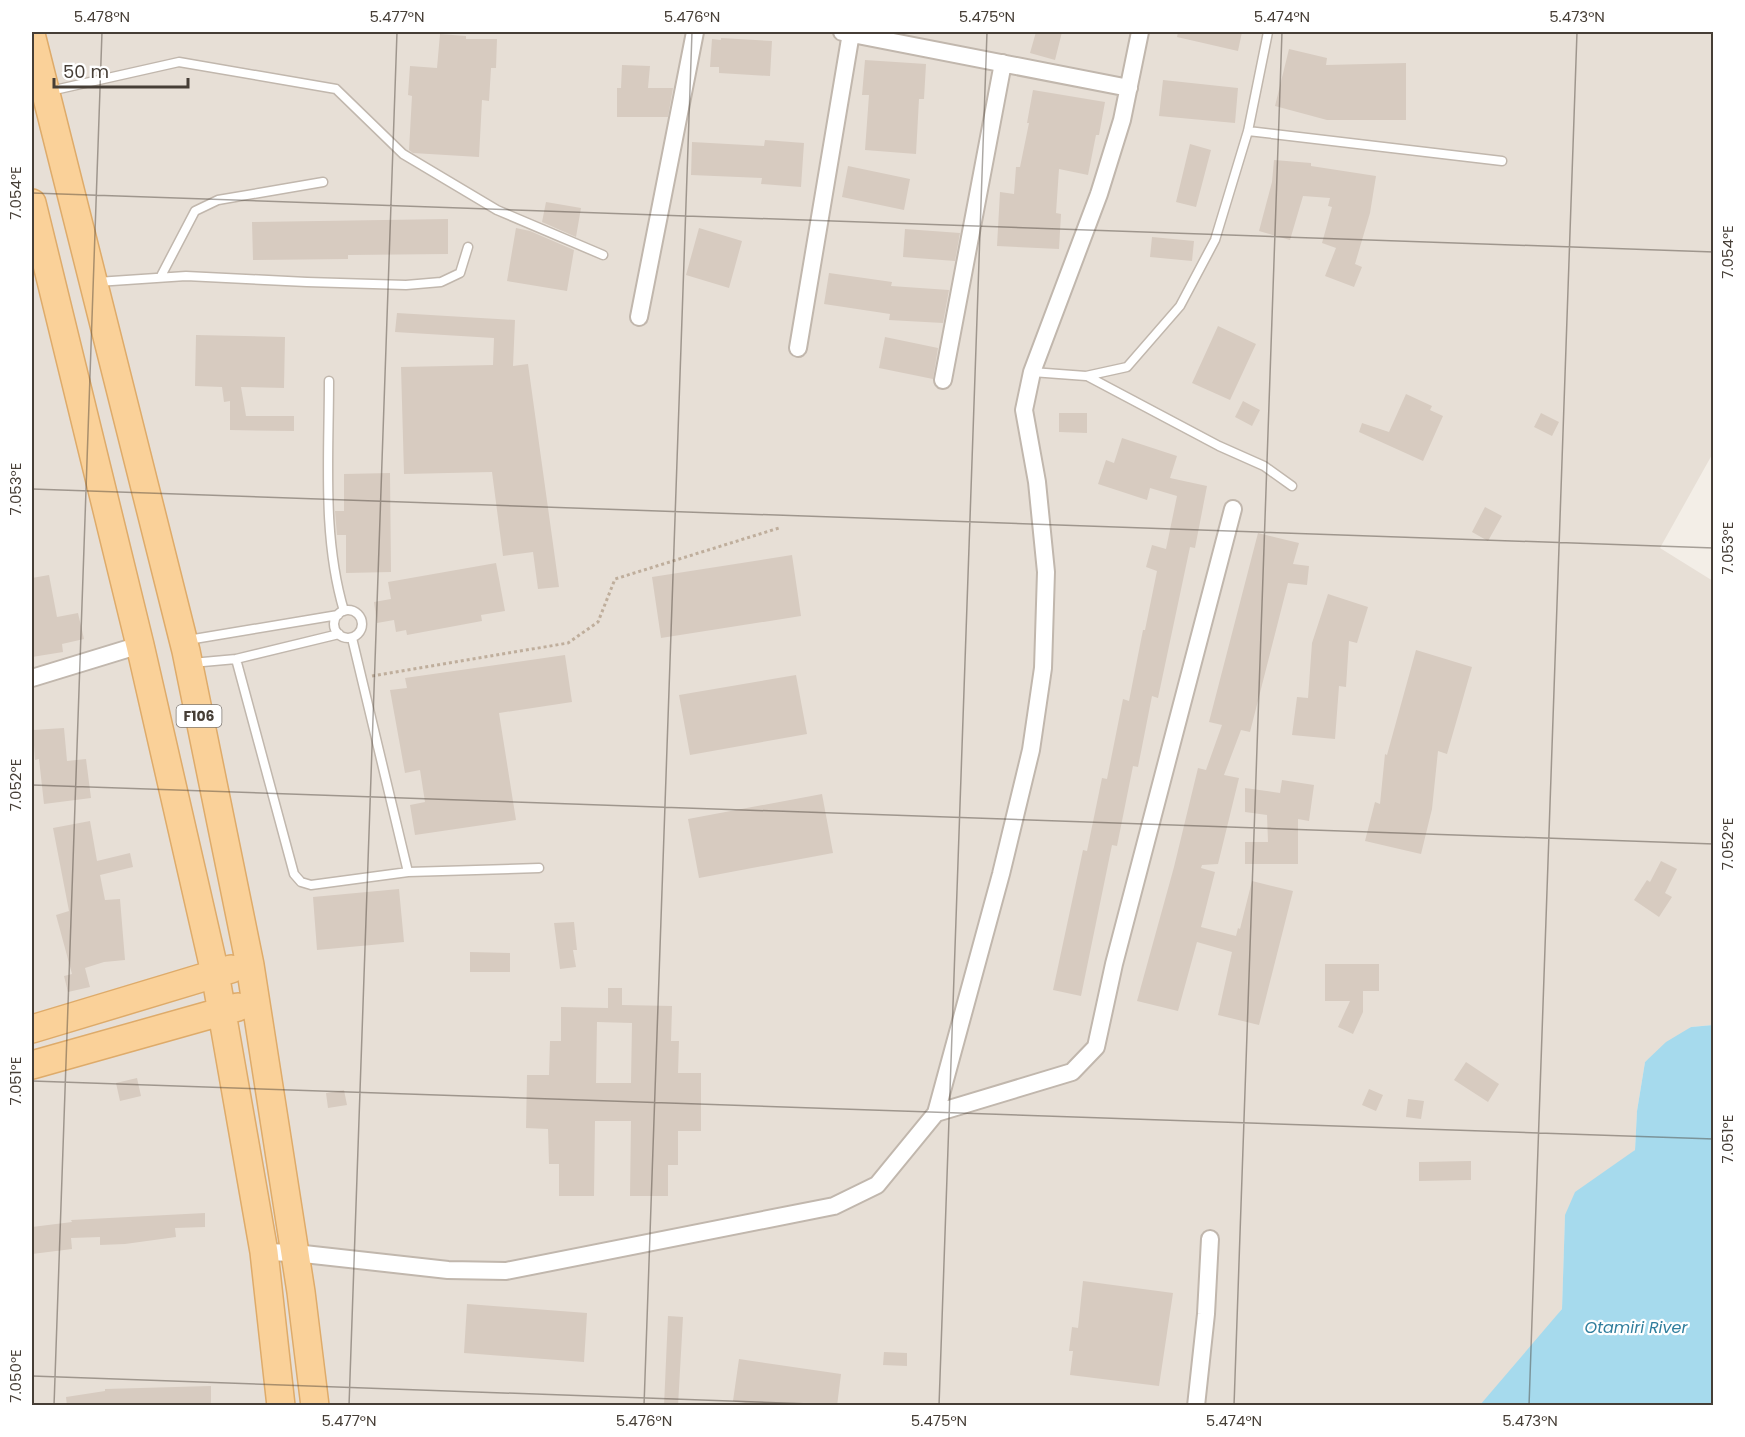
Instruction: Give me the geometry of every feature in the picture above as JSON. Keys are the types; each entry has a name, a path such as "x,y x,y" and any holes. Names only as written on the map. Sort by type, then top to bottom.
{"main road":[{"name":"F106","path":"32,38 186,652 250,965 295,1253 315,1406"},
{"name":"F106","path":"32,203 140,645 215,973 264,1252 281,1406"},
{"path":"32,1029 215,973 250,965"},
{"path":"32,1065 256,1003"}],"street":[{"path":"639,317 695,32"},
{"path":"798,348 847,32 1129,88"},
{"path":"264,1252 295,1253 448,1270 506,1271 834,1206 877,1185 936,1113 1001,874 1031,750 1043,668 1047,572 1037,482 1024,410 1032,372 1099,194 1122,120 1140,32"},
{"path":"944,380 1004,63"},
{"path":"936,1113 1072,1072 1096,1047 1122,930 1233,509"},
{"path":"32,678 140,645"},
{"path":"1196,1406 1206,1314 1210,1239"}],"lane":[{"path":"1032,372 1086,376 1127,367 1180,306 1215,240 1248,131 1268,32"},
{"path":"46,92 179,62 336,89 403,154 497,210 603,255"},
{"path":"1248,131 1502,161"},
{"path":"161,276 195,211 218,200 324,182"},
{"path":"94,282 161,276 406,285 441,282 460,273 468,247"},
{"path":"1086,376 1219,446 1264,466 1292,486"},
{"path":"329,381 329,496 332,554 341,613 335,621 335,628 339,634"},
{"path":"351,611 358,614 362,620 362,627 358,634 351,638 339,634 236,659 186,652 351,611"},
{"path":"351,638 408,872"},
{"path":"236,659 294,874 301,882 311,885 408,872 539,868"}],"path":[{"path":"362,678 568,643 598,622 615,579 779,528"}],"shaded area":[{"path":"32,32 1713,32 1713,453 1660,548 1713,581 1713,1025 1691,1027 1645,1062 1637,1111 1635,1150 1565,1216 1562,1309 1488,1406 32,1405"}],"water":[{"name":"Otamiri River","path":"1713,1025 1713,1405 1480,1405 1562,1309 1565,1215 1575,1192 1635,1150 1637,1111 1645,1062 1666,1042 1691,1027"}],"building":[{"path":"1036,32 1062,32 1055,60 1030,53"},
{"path":"1178,32 1242,32 1238,51 1177,37"},
{"path":"440,34 466,36 466,39 497,39 496,68 491,68 489,101 482,100 479,157 413,153 409,150 412,96 408,95 410,66 437,68"},
{"path":"721,38 772,41 770,76 719,73 719,67 710,67 712,39 721,40"},
{"path":"1289,49 1327,58 1326,65 1406,63 1406,120 1327,120 1275,106"},
{"path":"865,60 926,64 924,99 919,99 916,154 865,150 869,95 862,95"},
{"path":"622,65 650,66 648,88 673,88 668,117 617,117 617,88 621,88"},
{"path":"1163,80 1238,88 1235,123 1159,116"},
{"path":"1033,90 1105,102 1088,175 1059,169 1056,213 1061,214 1059,249 997,246 1000,192 1014,194 1016,167 1020,167"},
{"path":"765,140 804,143 801,187 761,184 762,178 691,175 692,142 764,146"},
{"path":"1190,144 1211,150 1196,207 1176,202"},
{"path":"1274,160 1311,163 1311,166 1376,176 1370,213 1355,264 1362,267 1354,287 1325,276 1336,248 1322,243 1332,207 1328,206 1330,198 1303,196 1290,240 1259,231 1272,182"},
{"path":"848,166 910,179 904,210 842,197"},
{"path":"546,202 581,208 576,237 542,222"},
{"path":"448,219 448,254 348,255 348,259 253,260 252,222"},
{"path":"516,228 530,231 574,250 567,291 507,281"},
{"path":"699,228 742,241 729,288 686,275"},
{"path":"905,229 960,233 955,261 903,257"},
{"path":"1152,237 1194,241 1192,261 1150,257"},
{"path":"829,273 892,282 891,286 949,290 943,323 889,320 890,314 824,304"},
{"path":"397,313 515,320 513,366 528,364 559,587 538,589 533,552 503,556 492,472 404,474 401,367 493,365 494,338 395,332"},
{"path":"1218,326 1256,344 1230,400 1192,383"},
{"path":"196,335 285,337 284,388 241,387 246,416 294,416 294,431 230,430 230,401 224,402 222,387 195,386"},
{"path":"885,337 938,348 933,379 879,368"},
{"path":"1406,394 1432,406 1430,410 1443,416 1423,461 1359,432 1362,423 1389,432"},
{"path":"1243,401 1260,410 1252,426 1235,417"},
{"path":"1059,413 1087,413 1087,433 1059,432"},
{"path":"1541,413 1559,422 1552,436 1534,427"},
{"path":"1122,438 1177,456 1170,478 1207,486 1195,548 1190,547 1158,698 1152,696 1138,767 1133,766 1117,846 1112,845 1081,996 1053,990 1083,850 1087,851 1102,778 1107,779 1123,699 1129,701 1143,630 1145,630 1157,571 1146,567 1152,545 1166,549 1177,496 1150,488 1147,500 1098,484 1106,460 1114,463"},
{"path":"390,473 391,572 346,573 346,535 337,535 335,511 344,511 344,474"},
{"path":"1485,507 1502,516 1488,541 1472,532"},
{"path":"1258,533 1299,543 1293,564 1309,566 1307,585 1288,583 1250,732 1241,730 1224,775 1239,778 1218,864 1202,865 1201,868 1215,872 1201,927 1236,936 1238,928 1240,929 1252,881 1293,891 1259,1025 1218,1015 1232,952 1197,942 1178,1011 1137,1001 1174,867 1198,768 1206,770 1222,725 1209,722"},
{"path":"792,555 801,616 661,638 652,577"},
{"path":"496,563 505,611 481,615 482,621 407,635 406,630 396,632 394,620 377,623 374,602 391,599 388,582"},
{"path":"49,575 57,617 78,613 84,639 62,644 63,652 32,657 32,578"},
{"path":"1328,594 1368,607 1357,643 1349,641 1346,687 1339,686 1335,739 1292,735 1297,697 1308,698 1312,643"},
{"path":"1416,650 1472,667 1447,754 1438,751 1432,809 1421,854 1365,841 1375,802 1380,804 1385,754 1387,755"},
{"path":"565,655 572,702 499,713 516,820 415,835 410,805 425,802 420,770 405,773 390,690 407,688 405,678"},
{"path":"796,675 807,734 690,755 679,695"},
{"path":"64,728 67,761 86,759 91,798 44,804 39,759 35,760 33,730"},
{"path":"1282,780 1314,785 1309,821 1298,819 1298,864 1245,864 1245,842 1268,842 1267,815 1245,812 1245,788 1280,793"},
{"path":"822,794 833,853 699,878 688,819"},
{"path":"90,821 97,861 130,853 133,867 100,875 105,900 120,899 125,960 104,962 85,968 90,987 68,992 64,976 72,974 56,915 69,911 53,828"},
{"path":"1661,861 1677,869 1665,893 1672,897 1659,917 1634,900 1647,880 1650,882"},
{"path":"399,889 404,942 317,950 313,897"},
{"path":"574,922 577,950 573,950 576,967 560,969 554,923"},
{"path":"470,952 510,953 510,972 470,972"},
{"path":"1325,964 1379,964 1379,991 1363,991 1363,1012 1353,1034 1338,1027 1350,1001 1325,1001"},
{"path":"608,988 622,988 622,1005 672,1006 671,1041 679,1041 678,1073 701,1073 701,1131 678,1131 678,1165 668,1165 668,1196 630,1196 631,1121 595,1121 594,1196 559,1196 559,1164 549,1164 548,1129 526,1128 527,1075 549,1075 550,1041 561,1041 561,1007 608,1008","holes":["597,1022 632,1023 631,1083 596,1083"]},
{"path":"1466,1062 1499,1084 1488,1102 1454,1080"},
{"path":"137,1078 141,1096 120,1101 116,1083"},
{"path":"1369,1089 1383,1095 1376,1111 1362,1105"},
{"path":"344,1090 347,1105 328,1108 326,1093"},
{"path":"1408,1099 1424,1101 1421,1119 1406,1117"},
{"path":"1471,1161 1471,1180 1419,1181 1419,1162"},
{"path":"205,1213 205,1227 175,1228 176,1237 100,1245 100,1237 71,1238 72,1249 32,1254 32,1227 72,1222 71,1220"},
{"path":"1083,1281 1173,1293 1159,1386 1070,1375 1073,1351 1069,1351 1072,1327 1078,1328"},
{"path":"467,1304 587,1313 584,1362 464,1353"},
{"path":"668,1316 683,1317 678,1406 664,1406"},
{"path":"884,1352 907,1353 907,1366 883,1365"},
{"path":"739,1359 841,1374 837,1406 764,1406 733,1401"},
{"path":"211,1386 211,1406 67,1406 66,1397 105,1391 105,1389"}]}
